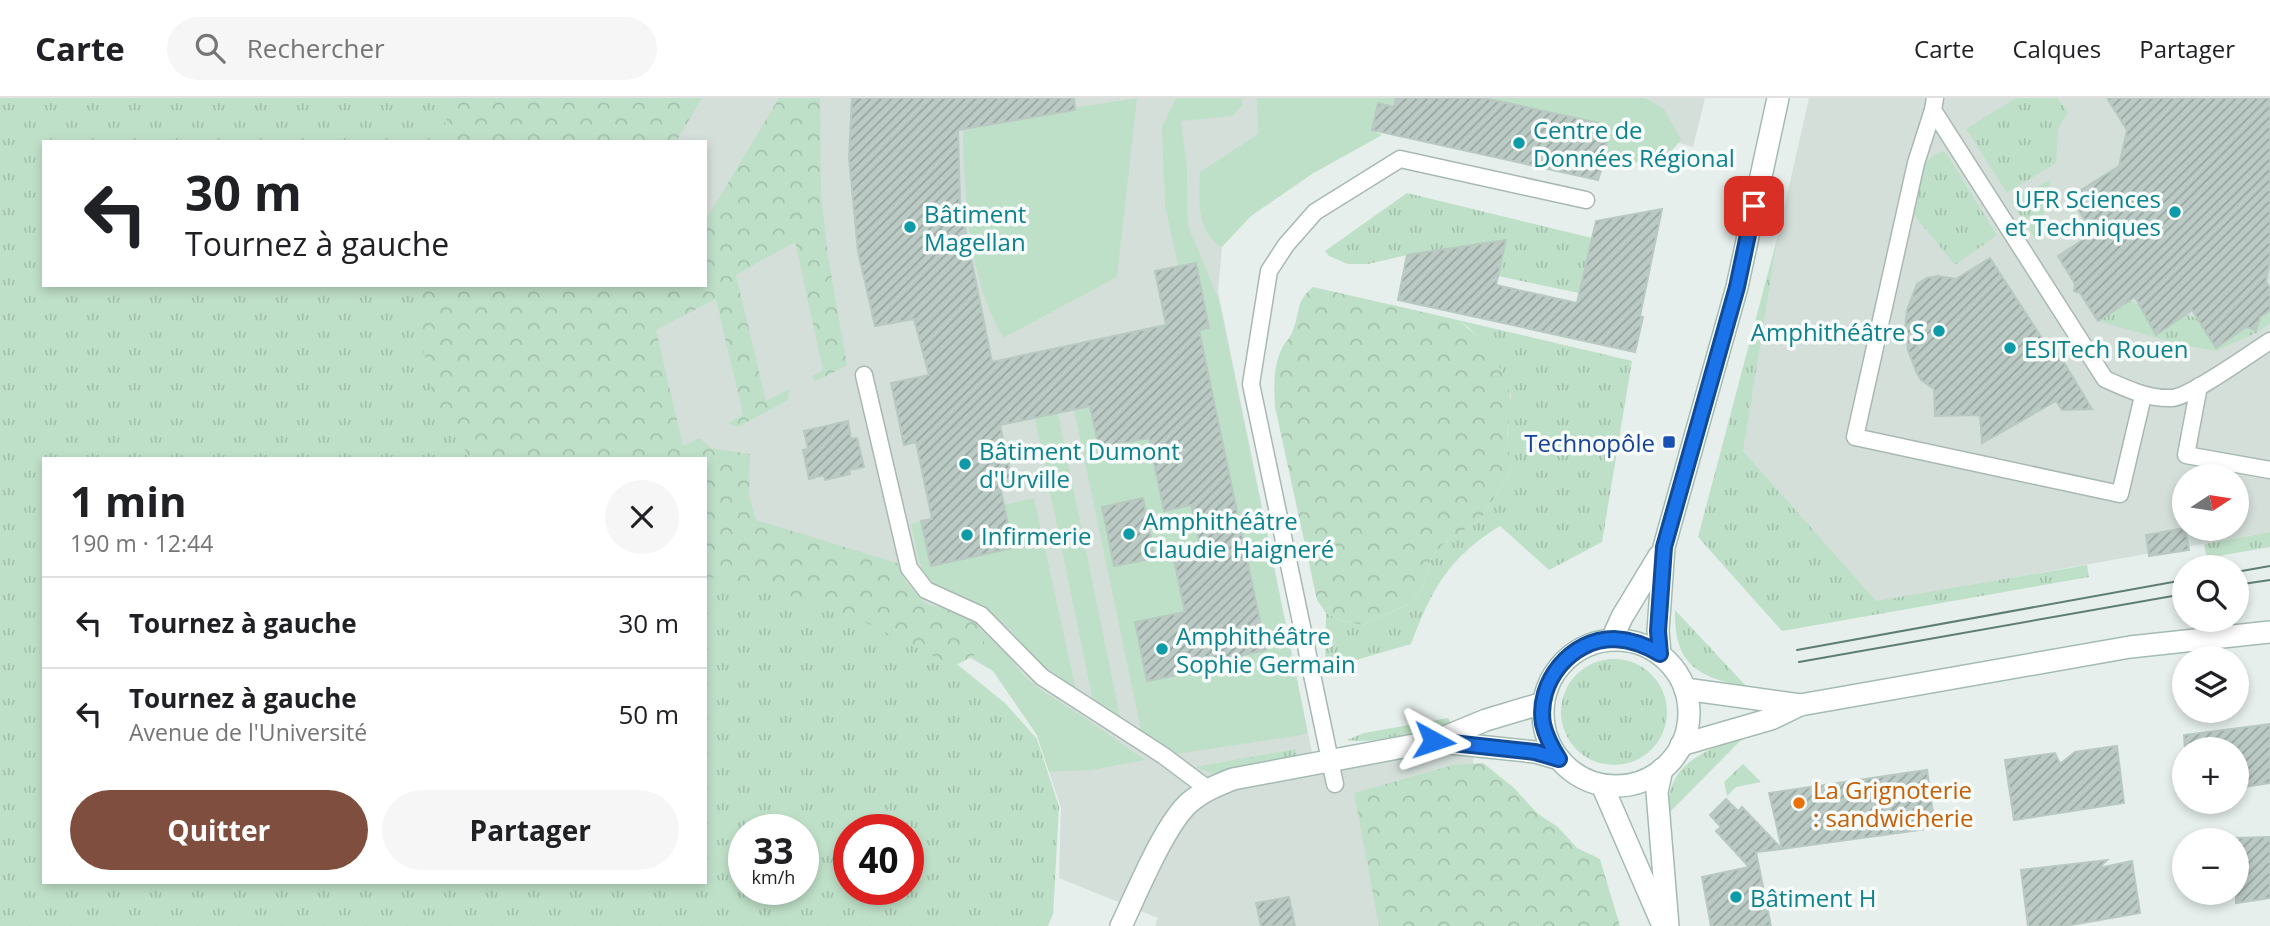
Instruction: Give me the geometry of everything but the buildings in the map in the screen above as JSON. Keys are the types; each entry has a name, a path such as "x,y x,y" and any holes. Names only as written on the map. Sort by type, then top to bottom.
{"street":[{"path":"1660,654 1658,631 1664,547 1737,287 1778,98"},
{"path":"1612,639 1622,617 1664,547"},
{"path":"1681,745 1771,719 1800,705 2130,647 2270,632"},
{"path":"1612,639 1646,645 1660,654 1675,670 1685,689 1689,708 1688,727 1673,758 1662,769 1644,780 1623,786 1602,785 1571,771 1559,759 1546,733 1543,704 1549,682 1560,664 1577,650 1612,639"},
{"path":"1685,689 1800,705"},
{"path":"1121,926 1167,832 1188,804 1208,789 1233,779 1434,741 1486,720 1543,704"},
{"path":"1434,741 1524,751 1559,759"},
{"path":"1662,769 1657,792 1666,926"},
{"path":"1602,785 1666,926"}],"lane":[{"path":"1934,104 2105,379 2143,396 2175,398 2270,341"},
{"path":"1934,104 1916,163 1855,437 2120,494 2143,396"},
{"path":"1335,784 1251,384 1269,271 1286,245 1315,212 1400,159 1586,200"},
{"path":"864,375 909,568 926,590 981,615 1042,677 1164,756 1208,789"},
{"path":"2199,386 2186,455 2270,470"}],"shaded area":[{"path":"528,98 1362,98 1217,191 1222,248 1218,291 1313,757 1471,736 1476,789 1609,926 1155,926 1158,918 1059,878 1061,808 1037,735 993,671 707,508 707,457 578,457 537,426 703,287 707,287 707,140 519,140"},
{"path":"1529,98 1705,98 1693,147"},
{"path":"1809,98 2270,98 2270,532 2249,536 2249,464 2172,464 2172,541 2219,541 1876,602 1742,451 1778,235"}],"green space":[{"path":"0,98 482,98 478,140 42,140 42,287 469,287 563,457 42,457 42,884 707,884 707,541 936,647 1006,704 1037,739 1059,807 1053,914 1048,926 0,926"},
{"path":"452,98 702,98 677,140 441,140"},
{"path":"779,98 820,98 821,195 828,256 847,365 815,382 812,376 823,370 795,242 736,275 766,401 790,389 788,400 738,427 728,423 743,415 716,299 656,330 683,446 700,438 710,448 750,454 749,495 756,520 897,563 906,582 926,604 955,611 978,624 987,649 954,666 869,624 787,595 707,576 707,457 469,457 434,401 419,329 416,287 707,287 707,218"},
{"path":"1137,98 1117,277 1003,338 991,314 975,262 967,207 963,125"},
{"path":"1176,98 1242,98 1242,105 1233,116 1181,121 1187,168 1188,226 1219,300 1307,733 1176,754 1141,730 1067,376 1161,339 1178,266 1165,205 1162,127"},
{"path":"1257,98 1396,98 1394,107 1378,104 1372,130 1382,135 1312,174 1251,216 1222,247 1207,233 1203,224 1200,172 1258,134"},
{"path":"1484,98 1645,98 1664,109 1681,140 1662,162 1651,165 1605,157 1608,125"},
{"path":"2016,98 2057,98 2068,112 2058,129 2056,163 2007,193 1966,129"},
{"path":"1942,151 1946,153 1997,235 1955,265 1914,215 1924,169 1934,155"},
{"path":"2051,179 2038,243 2011,201"},
{"path":"1407,193 1592,238 1579,293 1498,276 1506,241 1407,255 1368,264 1348,264 1329,256 1325,251"},
{"path":"1778,235 1743,451 1876,601 2087,565 2089,577 1782,631 1698,537"},
{"path":"1313,287 1458,320 1475,335 1497,363 1510,395 1507,439 1511,471 1480,520 1442,545 1431,559 1424,584 1411,603 1362,625 1340,620 1326,613 1317,600 1275,407 1275,377 1279,355 1292,333 1301,302"},
{"path":"2128,301 2140,305 2156,334 2186,315 2197,318 2216,348 2246,327 2256,330 2260,317 2270,310 2270,323 2258,332 2216,351 2182,345 2098,321"},
{"path":"1458,320 1632,361 1602,542 1549,570 1500,526 1467,550 1444,576 1426,607 1411,644 1325,669 1326,613 1340,620 1362,625 1411,603 1424,584 1431,559 1442,545 1480,520 1511,471 1507,439 1511,396 1491,354 1469,328"},
{"path":"1050,375 1120,717 1093,701 1027,380"},
{"path":"1034,498 1076,690 1036,661 1011,630 985,607 935,586 925,575 919,561 911,524 921,521 931,565 1013,548 1004,505"},
{"path":"2270,532 2270,547 2224,555 2206,555 2204,544 2249,541 2249,536"},
{"path":"1675,610 1747,687 1702,673 1692,665 1679,644"},
{"path":"980,629 1025,677 1041,690 1145,760 1091,770 1049,772 1037,735 993,671 971,657 986,649"},
{"path":"1614,659 1634,663 1652,674 1663,692 1667,712 1663,732 1652,750 1634,761 1614,765 1594,761 1576,750 1565,732 1561,712 1565,692 1576,674 1594,663"},
{"path":"1448,718 1451,723 1399,736 1347,740 1364,733"},
{"path":"1746,735 1668,814 1669,796 1681,770 1703,753"},
{"path":"1296,749 1297,756 1254,763 1213,774 1195,767"},
{"path":"1483,763 1513,787 1538,814 1558,827 1577,848 1600,859 1620,926 1379,926 1354,793 1453,765"},
{"path":"1743,764 1761,782 1736,787 1727,796 1724,782"}],"tram line":[{"path":"2249,570 2270,566"},
{"path":"2249,583 2270,580"},
{"path":"1797,650 2172,582"},
{"path":"1799,662 2172,596"}],"place":[{"name":"Centre de Données Régional","path":"1519,143"},
{"name":"UFR Sciences et Techniques","path":"2175,212"},
{"name":"Bâtiment Magellan","path":"910,227"},
{"name":"Amphithéâtre S","path":"1939,331"},
{"name":"ESITech Rouen","path":"2010,348"},
{"name":"Technopôle","path":"1669,442"},
{"name":"Bâtiment Dumont d'Urville","path":"965,464"},
{"name":"Amphithéâtre Claudie Haigneré","path":"1129,534"},
{"name":"Infirmerie","path":"967,535"},
{"name":"Amphithéâtre Sophie Germain","path":"1162,649"},
{"name":"La Grignoterie : sandwicherie","path":"1799,803"},
{"name":"Bâtiment H","path":"1736,897"}],"route":[{"path":"1434,741 1535,752 1559,759 1549,742 1543,723 1543,704 1549,682 1560,664 1577,650 1612,639 1646,645 1660,654 1658,631 1664,547 1737,287 1754,206"}]}
